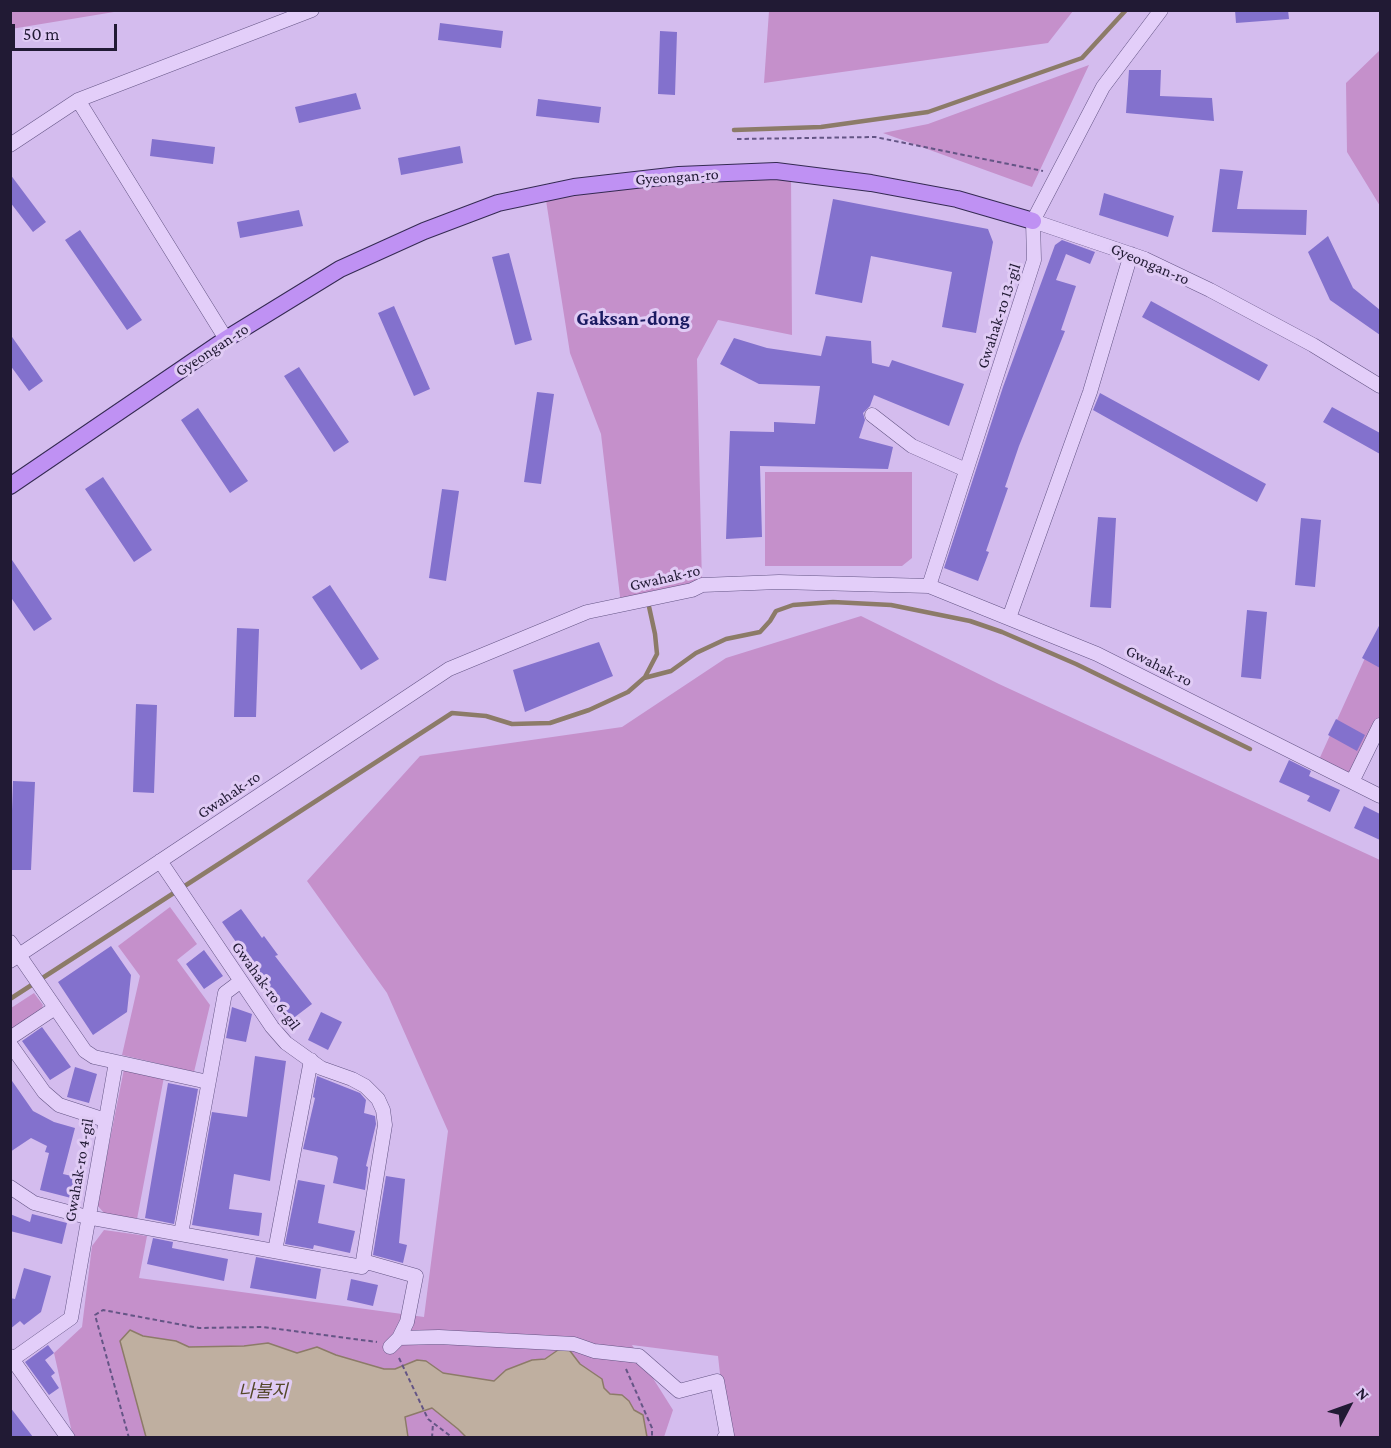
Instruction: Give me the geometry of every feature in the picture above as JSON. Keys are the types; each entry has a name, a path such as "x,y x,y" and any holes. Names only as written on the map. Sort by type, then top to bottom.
{"main road":[{"name":"Gyeongan-ro","path":"10,486 226,339 339,269 424,231 498,203 574,187 679,175 776,171 871,183 957,199 1033,221"}],"street":[{"path":"10,145 78,100 312,10"},
{"name":"Gwahak-ro 13-gil","path":"929,586 1034,260 1033,221 1102,87 1161,10"},
{"path":"78,100 226,339"},
{"name":"Gyeongan-ro","path":"1033,221 1131,254 1235,302 1313,345 1380,386"},
{"path":"1009,618 1090,392 1131,254"},
{"path":"872,415 912,446 966,470"},
{"name":"Gwahak-ro","path":"15,958 449,669 587,612 692,591 702,585 779,582 929,586 1097,654 1380,796"},
{"path":"1352,782 1380,725"},
{"name":"Gwahak-ro 6-gil","path":"160,861 272,1027 286,1043 321,1068 365,1086 378,1099 386,1125 362,1264"},
{"path":"10,942 15,958 32,973 85,1051 94,1057 208,1082"},
{"path":"181,1234 225,993 241,981"},
{"path":"10,1038 55,1008"},
{"path":"10,1044 44,1092 58,1105 105,1120"},
{"path":"275,1251 310,1060"},
{"name":"Gwahak-ro 4-gil","path":"68,1437 12,1357 71,1318 116,1062"},
{"path":"10,1187 34,1203 87,1217 275,1251 362,1264 416,1276 407,1322 395,1343"},
{"path":"395,1343 439,1337 574,1344 594,1351 639,1356 679,1391 717,1381 727,1435 724,1437"}],"path":[{"path":"737,139 875,137 1058,174"},
{"path":"129,1437 95,1315 103,1310 199,1328 263,1327 395,1343"},
{"path":"400,1361 428,1419 453,1437"},
{"path":"623,1362 652,1428 652,1437"},
{"path":"432,1437 433,1423"}],"shaded area":[{"path":"11,10 120,10 120,11 11,29"},
{"path":"769,10 1073,11 1048,43 764,83"},
{"path":"1380,50 1380,206 1347,152 1346,83"},
{"path":"1089,65 1032,187 883,133 928,124"},
{"path":"791,173 792,335 718,320 697,359 702,585 621,605 601,434 570,353 545,194"},
{"path":"765,472 912,472 912,558 902,566 765,566"},
{"path":"861,616 999,684 1380,860 1380,1437 727,1437 718,1356 632,1345 673,1410 664,1437 73,1437 54,1353 82,1327 92,1246 104,1230 147,1236 139,1278 424,1317 448,1131 387,993 307,881 420,756 622,727 726,658"},
{"path":"1380,625 1380,725 1352,782 1317,764"},
{"path":"170,907 197,944 177,960 210,1005 194,1072 122,1055 140,976 118,946"},
{"path":"34,993 43,1005 40,1013 11,1032 11,1008"},
{"path":"124,1069 164,1077 137,1219 104,1213 97,1205"}],"water":[{"name":"나불지","path":"130,1330 143,1336 176,1341 189,1347 268,1343 297,1353 317,1347 384,1369 395,1369 417,1360 426,1361 443,1373 494,1381 506,1370 532,1360 545,1359 567,1347 580,1364 602,1379 604,1388 610,1394 622,1395 634,1410 643,1415 647,1437 466,1437 432,1408 405,1417 408,1437 146,1437 120,1341"}],"building":[{"path":"1235,10 1288,10 1289,19 1236,23"},
{"path":"440,23 503,31 501,48 438,40"},
{"path":"660,31 677,32 675,95 658,94"},
{"path":"1129,70 1161,70 1160,96 1212,98 1214,121 1126,113"},
{"path":"356,93 361,109 299,123 295,107"},
{"path":"538,99 601,107 599,123 536,116"},
{"path":"152,139 215,147 213,164 150,156"},
{"path":"460,146 463,163 401,175 398,158"},
{"path":"1220,169 1243,171 1237,209 1307,210 1306,235 1212,232"},
{"path":"10,174 46,222 33,232 10,202"},
{"path":"1104,193 1174,216 1168,237 1099,215"},
{"path":"833,199 988,229 993,242 976,333 942,327 952,272 871,256 862,303 815,294"},
{"path":"299,210 303,226 240,238 237,222"},
{"path":"80,230 142,320 127,330 65,240"},
{"path":"1328,236 1353,288 1380,310 1380,335 1330,300 1308,252"},
{"path":"1062,240 1095,252 1090,264 1066,254 1056,280 1076,286 1061,330 1065,331 1019,446 1005,487 1008,488 986,551 989,552 978,581 944,568 1003,387 1055,245"},
{"path":"509,253 532,340 515,345 492,257"},
{"path":"1151,301 1268,365 1259,381 1142,317"},
{"path":"394,306 430,389 414,396 378,313"},
{"path":"10,334 43,381 29,391 10,365"},
{"path":"826,336 871,341 872,363 889,367 892,360 964,384 949,426 874,395 870,406 863,413 865,420 859,438 893,447 888,469 760,466 762,537 726,539 730,431 774,432 774,422 815,424 820,386 759,384 720,364 734,338 767,348 821,356"},
{"path":"299,367 349,442 334,452 284,376"},
{"path":"537,392 554,394 541,484 524,482"},
{"path":"1100,393 1266,484 1257,502 1093,410"},
{"path":"1332,407 1380,433 1380,454 1323,422"},
{"path":"198,408 248,481 230,493 181,420"},
{"path":"103,477 152,550 134,562 85,489"},
{"path":"442,489 459,491 446,581 429,578"},
{"path":"1098,517 1116,518 1111,608 1090,607"},
{"path":"1301,518 1321,520 1315,587 1295,585"},
{"path":"10,557 52,619 34,631 10,596"},
{"path":"330,585 379,659 361,670 312,597"},
{"path":"1247,610 1267,612 1261,679 1241,677"},
{"path":"1380,624 1380,668 1362,658"},
{"path":"237,628 259,629 256,717 234,717"},
{"path":"599,642 613,676 525,712 513,670"},
{"path":"136,704 157,705 154,793 133,792"},
{"path":"1336,719 1365,735 1357,751 1328,735"},
{"path":"1289,760 1311,771 1309,776 1340,790 1330,812 1307,801 1310,796 1279,782"},
{"path":"13,781 35,782 31,870 10,870"},
{"path":"1364,806 1380,814 1380,840 1354,828"},
{"path":"241,909 262,938 264,936 278,955 275,956 312,1004 287,1023 255,981 258,980 239,955 243,952 222,922"},
{"path":"111,946 131,975 127,1012 93,1035 58,982"},
{"path":"204,950 223,976 204,989 186,964"},
{"path":"232,1007 252,1014 246,1042 226,1038"},
{"path":"321,1012 342,1022 328,1050 308,1040"},
{"path":"42,1027 71,1067 50,1080 22,1041"},
{"path":"255,1056 286,1061 270,1181 234,1174 229,1209 262,1213 259,1236 192,1225 212,1112 247,1117"},
{"path":"75,1067 97,1074 89,1103 67,1097"},
{"path":"317,1076 360,1093 366,1100 364,1113 375,1116 376,1124 366,1166 368,1167 365,1190 333,1183 338,1158 336,1156 303,1149 315,1098 313,1097"},
{"path":"10,1078 33,1111 54,1122 75,1128 63,1174 80,1178 75,1199 40,1190 49,1153 45,1152 47,1146 31,1138 10,1152"},
{"path":"168,1083 198,1089 174,1224 145,1218"},
{"path":"386,1176 405,1179 399,1243 407,1245 403,1263 373,1255"},
{"path":"298,1180 325,1185 318,1223 355,1231 350,1253 314,1245 313,1249 285,1244"},
{"path":"10,1214 30,1222 32,1214 67,1223 62,1244 10,1231"},
{"path":"153,1238 173,1242 172,1248 228,1259 224,1281 147,1264"},
{"path":"256,1257 321,1269 316,1299 250,1288"},
{"path":"24,1268 51,1276 41,1312 24,1325 20,1321 10,1329 10,1298 15,1299"},
{"path":"351,1279 378,1285 373,1306 347,1300"},
{"path":"48,1345 54,1353 45,1360 55,1373 51,1376 59,1388 49,1395 25,1362"},
{"path":"10,1407 33,1437 10,1437"}],"waterway":[{"path":"734,130 821,127 928,112 1082,58 1126,10"},
{"path":"645,677 657,654 648,602"},
{"path":"10,999 452,713 486,716 512,724 550,723 589,710 628,692 644,678 671,671 696,653 726,639 760,632 776,611 793,605 833,602 891,605 970,621 1002,632 1076,664 1250,749"}],"district":[{"name":"Gaksan-dong","path":"633,319"}]}
